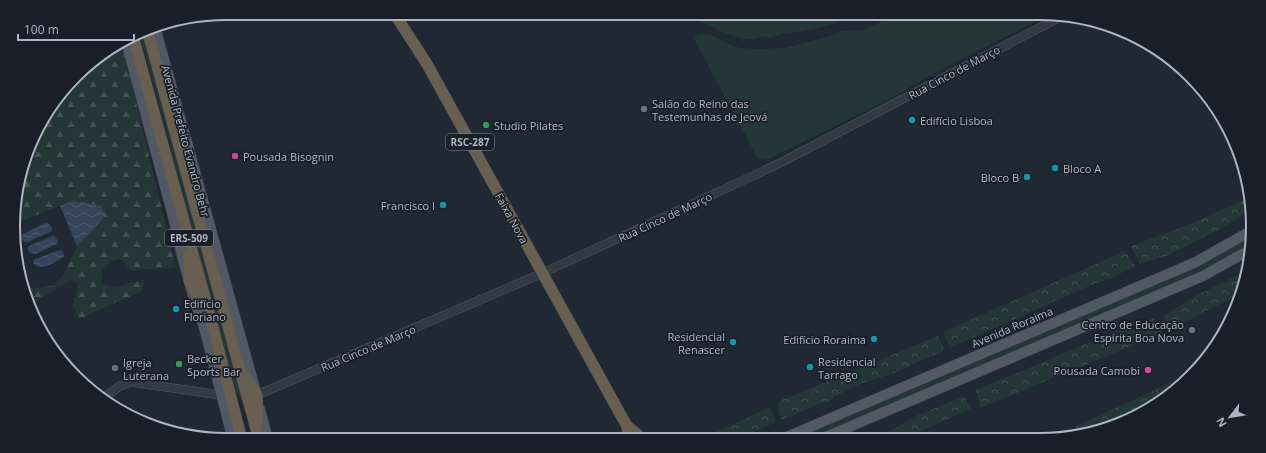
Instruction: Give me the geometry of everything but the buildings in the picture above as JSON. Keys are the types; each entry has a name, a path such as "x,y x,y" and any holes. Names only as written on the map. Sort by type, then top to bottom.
{"highway":[{"name":"Faixa Nova","path":"399,20 427,64 543,273 626,426 628,433"},
{"name":"Avenida Prefeito Evandro Behr","path":"149,35 257,433"},
{"name":"Avenida Prefeito Evandro Behr","path":"134,41 209,312 226,396 239,433"},
{"name":"ERS-509","path":"189,239 189,280 209,312"},
{"name":"ERS-509","path":"237,361 257,396 259,433"},
{"path":"226,396 244,407 253,418"},
{"name":"Faixa Nova","path":"626,426 634,433"}],"main road":[{"name":"Avenida Prefeito Evandro Behr","path":"156,32 266,433"},
{"name":"Avenida Prefeito Evandro Behr","path":"127,46 189,280 226,396 232,433"},
{"name":"Avenida Roraima","path":"796,433 1196,262 1246,234"},
{"path":"835,433 1203,276 1244,253"}],"street":[{"name":"Rua Cinco de Março","path":"257,396 543,273 782,162 1054,20"},
{"path":"108,395 120,386 130,382 226,396"}],"green space":[{"path":"699,20 854,20 839,21 831,25 800,32 784,33 769,38 762,36 755,39 743,39 719,31 712,26 700,22"},
{"path":"893,20 1038,20 940,70 884,102 766,160 759,159 756,155 695,41 695,36 703,34 711,35 733,46 741,48 785,48 830,36 841,31 862,30 881,22"},
{"path":"146,37 246,406 236,392 141,39"},
{"path":"123,48 176,268 131,270 121,259 111,261 102,270 101,284 116,288 128,283 144,280 142,291 79,319 73,305 78,284 71,280 35,303 28,284 32,288 54,286 63,276 77,246 103,219 73,201 20,221 20,213 27,173 41,135 48,123 71,90 80,80 90,71"},
{"path":"1244,200 1246,213 1224,227 1169,255 1140,264 1131,246 1188,225"},
{"path":"1246,240 1245,248 1201,271 825,433 809,433 1198,266"},
{"path":"1125,251 1135,266 950,348 943,332"},
{"path":"1240,274 1233,297 1168,331 1164,316 1195,296"},
{"path":"1154,318 1163,333 980,408 976,390 1116,331"},
{"path":"938,336 945,350 894,373 860,384 836,396 830,401 824,402 781,420 777,402"},
{"path":"1177,380 1154,398 1131,412 1093,426 1078,429 1076,426"},
{"path":"964,396 971,409 916,433 886,433 911,418"},
{"path":"770,407 776,422 751,433 714,433"}],"water":[{"path":"73,201 102,206 103,219 77,246 60,206"},
{"path":"47,222 52,227 52,231 28,242 24,242 22,238 23,234"},
{"path":"54,235 58,241 57,244 36,254 30,253 28,249 29,246"},
{"path":"60,250 63,251 64,257 53,263 40,267 33,263 34,260 38,258"}],"place":[{"name":"Salão do Reino das Testemunhas de Jeová","path":"644,109"},
{"name":"Edifício Lisboa","path":"912,120"},
{"name":"Studio Pilates","path":"486,125"},
{"name":"Pousada Bisognin","path":"235,156"},
{"name":"Bloco A","path":"1055,168"},
{"name":"Bloco B","path":"1027,177"},
{"name":"Francisco I","path":"443,205"},
{"name":"Edifício Floriano","path":"176,309"},
{"name":"Centro de Educação Espírita Boa Nova","path":"1192,330"},
{"name":"Edifício Roraima","path":"874,339"},
{"name":"Residencial Renascer","path":"733,342"},
{"name":"Becker Sports Bar","path":"179,364"},
{"name":"Residencial Tarrago","path":"810,367"},
{"name":"Igreja Luterana","path":"115,368"},
{"name":"Pousada Camobi","path":"1148,370"}]}
